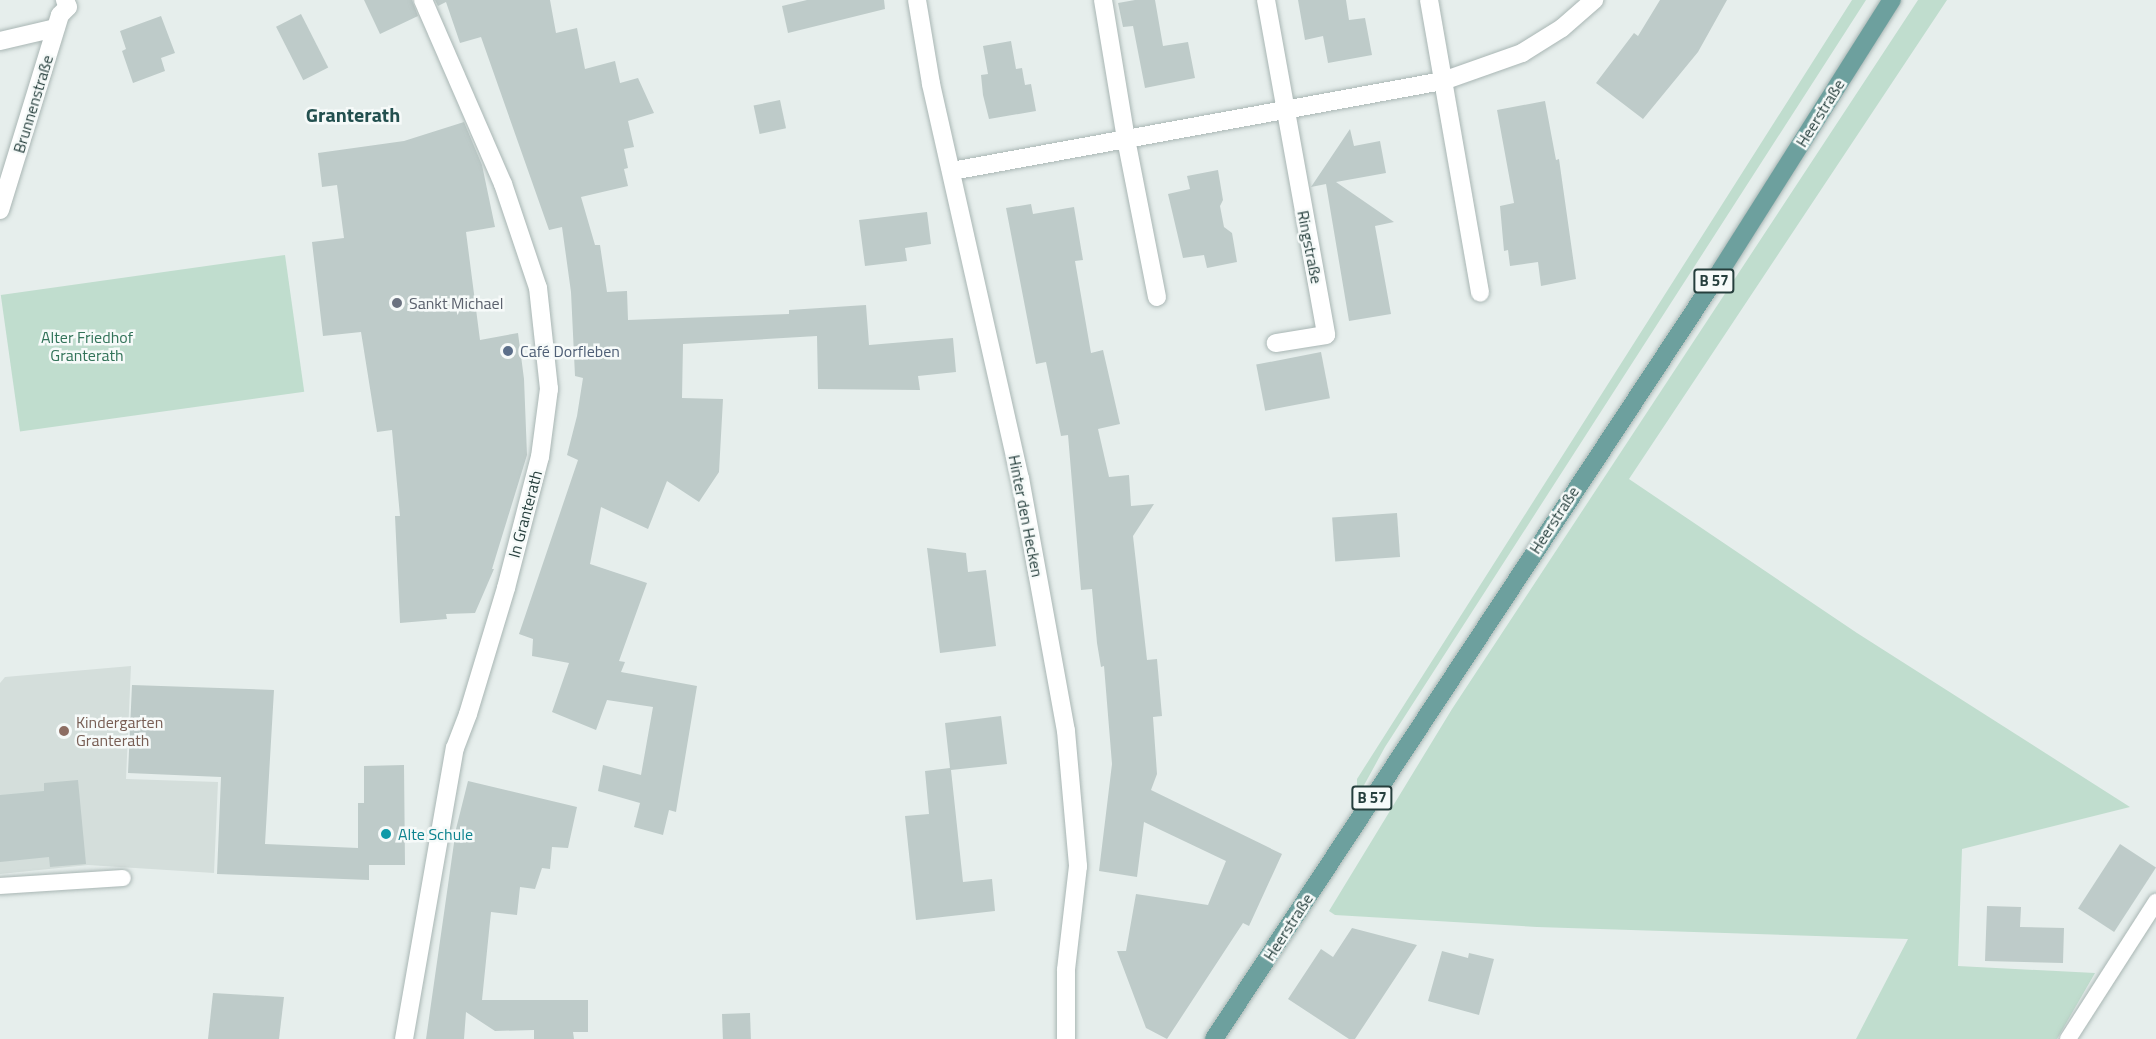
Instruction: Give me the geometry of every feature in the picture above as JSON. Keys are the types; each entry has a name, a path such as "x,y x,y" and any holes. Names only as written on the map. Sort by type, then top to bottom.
{"main road":[{"name":"Heerstraße","path":"1214,1039 1721,270 1892,0"}],"street":[{"name":"In Granterath","path":"404,1039 455,748 468,714 506,588 540,457 549,389 538,288 503,184 423,0"},
{"name":"Hinter den Hecken","path":"917,0 931,84 1020,478 1066,731 1078,866 1066,970 1066,1039"},
{"path":"1103,0 1126,139 1157,297"},
{"name":"Ringstraße","path":"1266,0 1326,335 1276,343"},
{"path":"1429,0 1480,293"},
{"path":"952,171 1443,81 1521,53 1562,28 1594,0"},
{"name":"Brunnenstraße","path":"0,210 60,15 72,2"},
{"path":"0,41 56,28"}],"lane":[{"path":"0,886 123,878"},
{"path":"2068,1039 2156,902"}],"shaded area":[{"name":"Kindergarten Granterath","path":"131,666 126,779 218,782 214,873 88,865 0,874 0,683 5,677"}],"green space":[{"path":"1852,0 1866,0 1385,747 1357,798 1357,779"},
{"path":"1918,0 1947,0 1629,479 1857,633 2130,807 1962,849 1958,966 2095,973 2057,1039 1856,1039 1908,939 1537,927 1335,915 1329,911 1452,709"},
{"name":"Alter Friedhof Granterath","path":"285,255 304,392 20,432 1,295"}],"building":[{"path":"364,0 412,0 418,16 380,34"},
{"path":"435,0 550,0 556,33 577,28 585,69 615,61 620,83 638,78 654,113 628,121 634,147 624,149 628,168 624,169 628,186 581,197 595,245 600,245 607,292 627,291 628,320 789,314 789,310 866,305 869,345 953,338 956,372 918,376 920,390 818,389 817,336 683,344 682,398 723,399 719,472 699,502 667,481 648,529 601,507 590,564 647,583 619,661 625,662 621,672 697,686 676,812 669,810 663,835 634,827 640,803 598,791 603,765 641,775 653,707 607,700 596,730 552,712 569,663 532,656 533,639 519,634 578,460 567,455 577,416 583,378 575,376 571,292 562,227 549,230 481,37 460,43 446,2 438,6"},
{"path":"807,0 884,0 885,9 788,33 782,6"},
{"path":"1155,0 1163,46 1188,42 1195,78 1145,88 1133,26 1123,27 1118,3"},
{"path":"1298,0 1346,0 1349,20 1365,18 1372,55 1328,63 1323,36 1305,40"},
{"path":"1660,0 1727,0 1698,52 1643,119 1596,83 1634,33 1638,36"},
{"path":"301,14 328,67 303,80 276,27"},
{"path":"161,16 175,53 161,58 165,71 133,83 122,51 126,49 120,31"},
{"path":"1011,41 1016,69 1022,68 1025,85 1031,84 1036,111 989,119 981,75 988,74 983,46"},
{"path":"780,100 786,128 760,134 754,106"},
{"path":"1545,101 1556,160 1559,159 1576,279 1541,286 1538,262 1510,266 1508,250 1504,251 1500,206 1514,203 1497,110"},
{"path":"464,122 482,165 495,227 466,232 480,340 518,333 524,379 527,455 492,569 494,569 475,613 446,614 447,619 400,623 395,516 400,516 392,430 377,432 361,332 323,336 312,242 344,238 337,185 322,187 318,153 404,141"},
{"path":"1350,129 1354,146 1380,141 1386,173 1336,182 1394,222 1375,226 1391,314 1349,321 1326,184 1311,187"},
{"path":"1218,170 1223,200 1220,206 1224,227 1232,233 1237,262 1207,268 1204,255 1183,258 1168,194 1190,189 1187,176"},
{"path":"1031,204 1033,214 1074,207 1083,260 1075,261 1091,353 1103,350 1120,424 1098,429 1109,477 1129,475 1131,506 1154,504 1133,536 1147,660 1157,659 1162,716 1153,717 1157,774 1151,790 1282,854 1249,926 1243,923 1167,1039 1146,1028 1117,951 1126,951 1136,894 1208,905 1226,861 1144,822 1137,877 1099,871 1112,764 1104,666 1101,667 1097,643 1092,589 1081,590 1068,435 1061,436 1046,362 1036,364 1006,208"},
{"path":"927,212 931,244 905,248 907,261 865,266 859,220"},
{"path":"1321,352 1330,398 1265,411 1256,365"},
{"path":"1397,513 1400,557 1335,561 1332,518"},
{"path":"927,548 966,553 968,572 986,570 996,646 940,653"},
{"path":"132,685 274,690 265,844 358,848 358,803 364,803 364,766 404,765 405,865 369,865 369,880 217,874 221,777 128,773"},
{"path":"1001,716 1007,764 951,770 963,882 992,879 995,911 916,920 905,816 929,814 925,771 950,768 945,723"},
{"path":"78,780 86,864 50,867 49,857 0,862 0,795 44,791 44,783"},
{"path":"468,781 577,807 568,848 552,847 550,869 542,868 535,889 520,887 517,915 491,912 482,1000 588,1000 588,1032 573,1032 574,1039 534,1039 534,1030 495,1031 466,1012 464,1039 426,1039 456,829"},
{"path":"2120,844 2156,868 2114,932 2078,909"},
{"path":"1987,906 2021,907 2020,927 2064,928 2063,963 1985,961"},
{"path":"1352,928 1417,945 1355,1039 1349,1039 1288,999 1321,949 1333,957"},
{"path":"1442,951 1468,958 1469,953 1494,959 1479,1015 1428,1001"},
{"path":"213,993 284,997 279,1039 208,1039"},
{"path":"750,1013 751,1039 723,1039 722,1014"}],"place":[{"name":"Sankt Michael","path":"397,303"},
{"name":"Café Dorfleben","path":"508,351"},
{"name":"Kindergarten Granterath","path":"64,731"},
{"name":"Alte Schule","path":"386,834"}],"district":[{"name":"Granterath","path":"353,114"}]}
